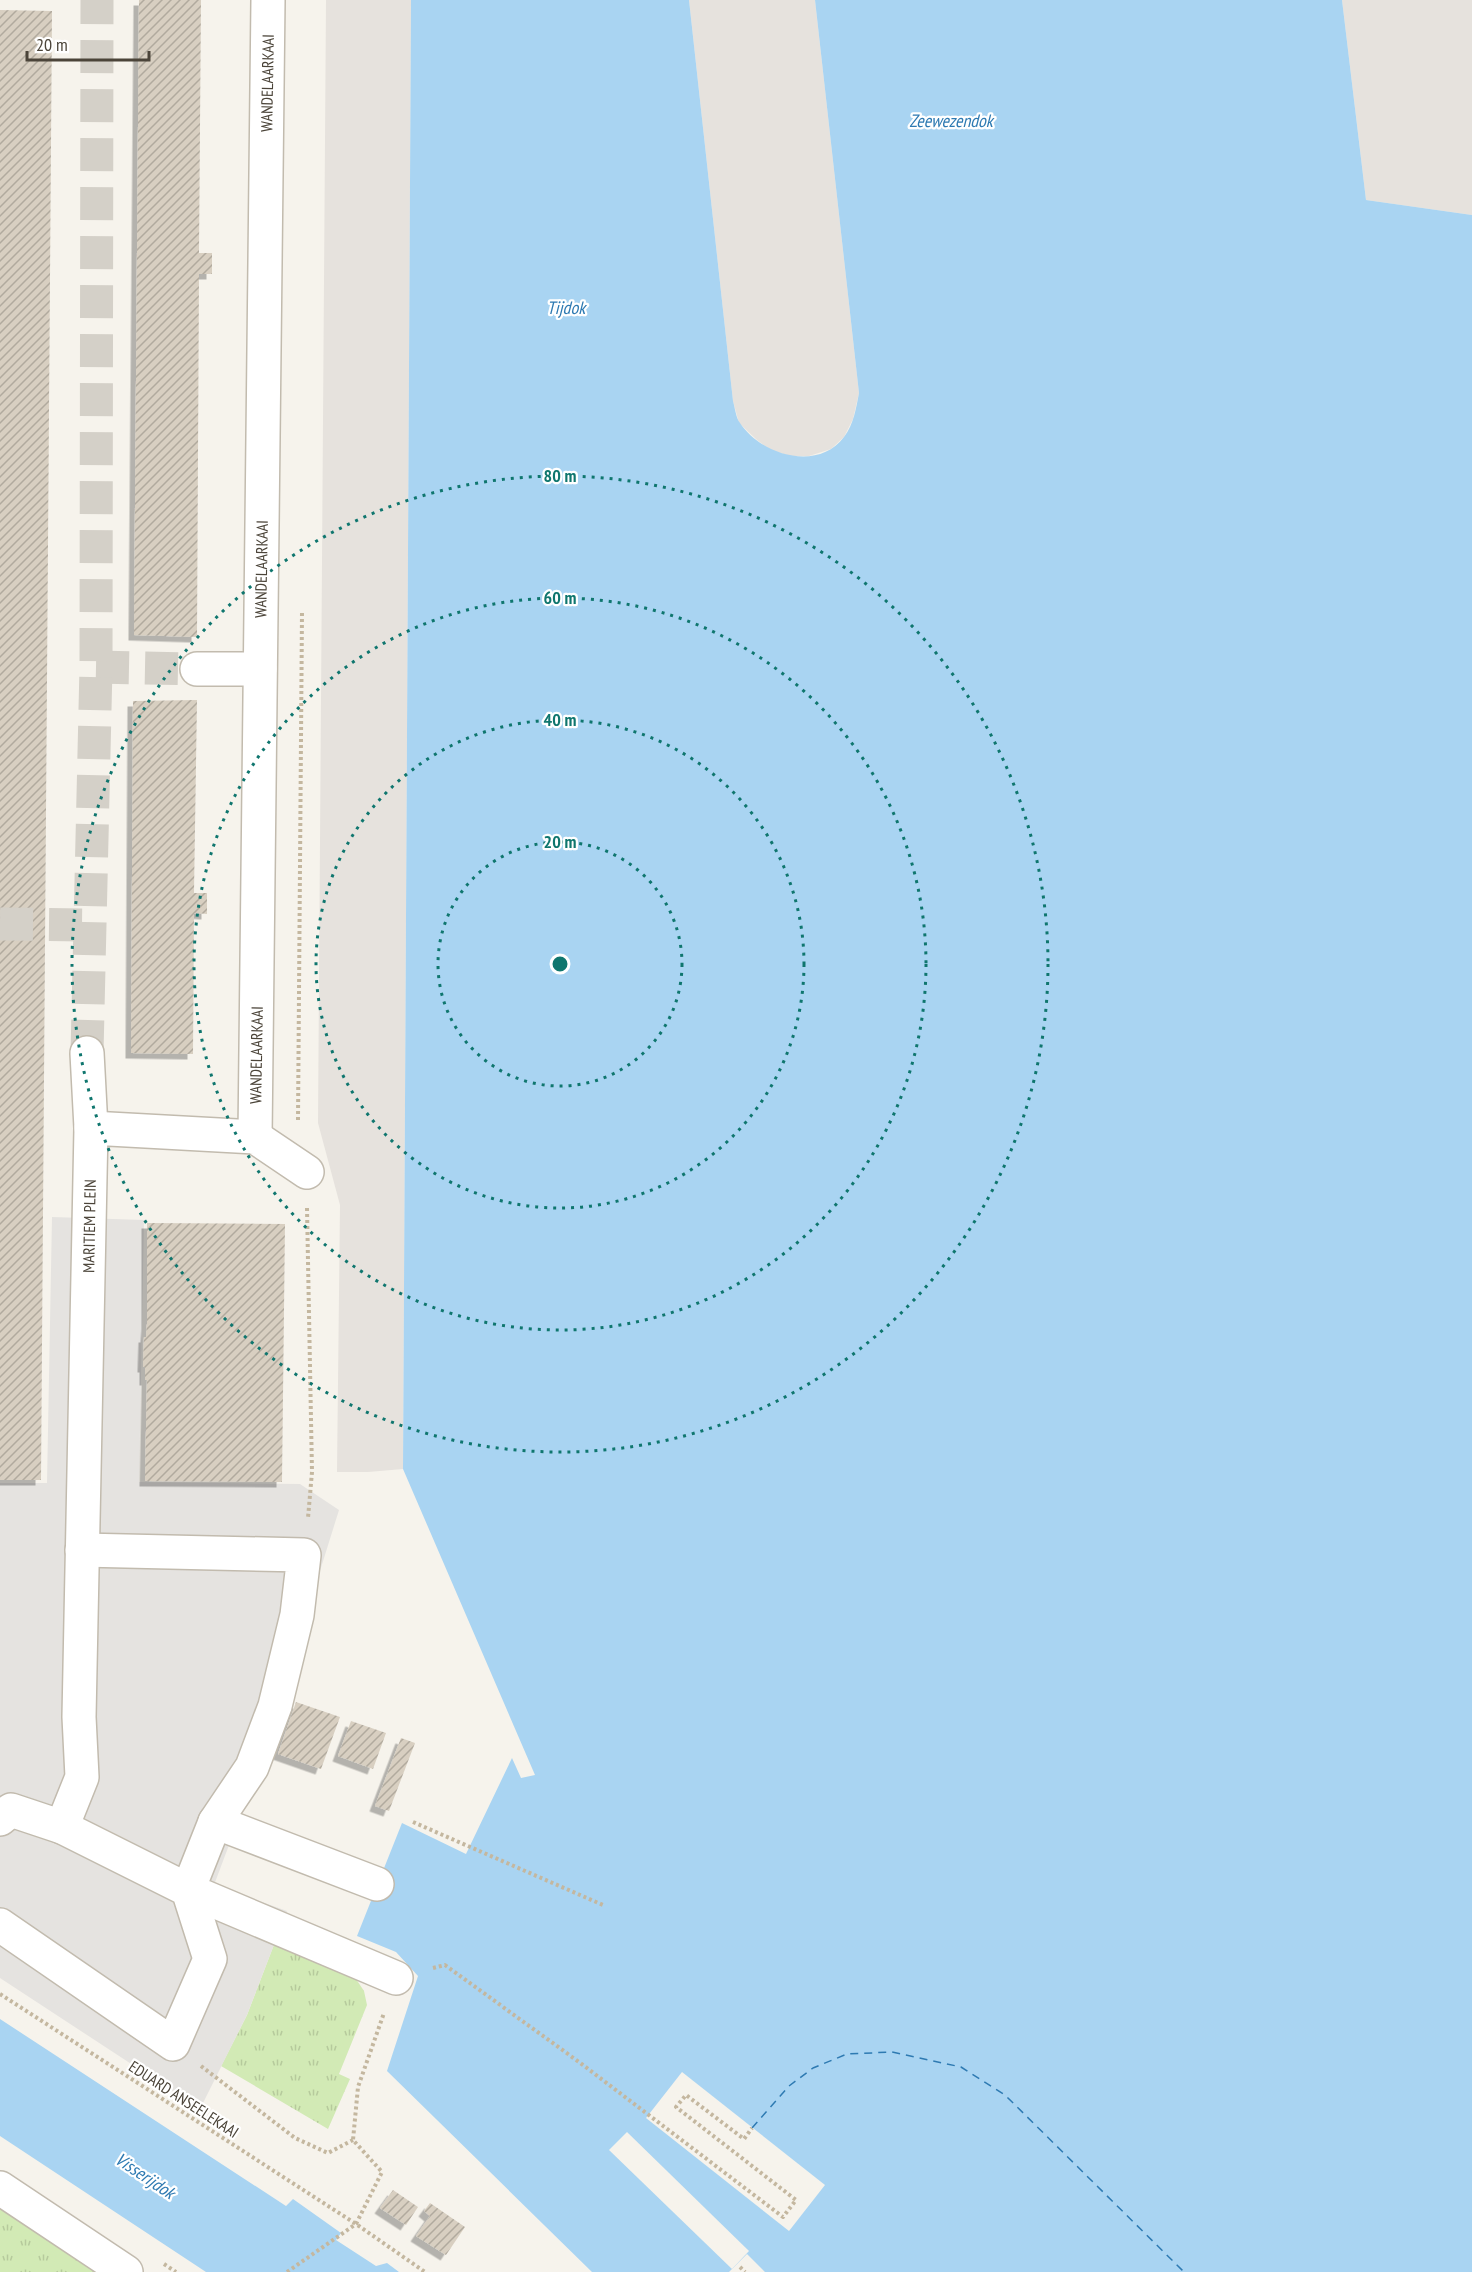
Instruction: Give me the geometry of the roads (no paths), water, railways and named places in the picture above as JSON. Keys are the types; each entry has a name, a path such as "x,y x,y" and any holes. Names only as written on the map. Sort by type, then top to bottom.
{"street":[{"name":"WANDELAARKAAI","path":"255,1137 268,0"},
{"path":"197,669 260,669"},
{"name":"MARITIEM PLEIN","path":"62,1827 82,1777 79,1717 91,1128 87,1053"},
{"path":"91,1128 255,1137 307,1172"},
{"path":"0,1925 173,2044 210,1959 188,1890 215,1822 252,1767 274,1706 297,1615 304,1554 82,1550"},
{"path":"0,1819 11,1810 62,1827 188,1890 396,1978"},
{"path":"215,1822 377,1884"},
{"path":"0,2188 126,2272"}],"water":[{"path":"411,0 689,0 733,401 739,421 749,434 761,444 790,455 820,454 833,448 850,427 859,393 815,0 1342,0 1366,200 1472,215 1472,2272 765,2272 747,2254 729,2272 592,2272 387,2071 418,1976 396,1952 357,1936 402,1823 466,1854 512,1758 521,1778 535,1775 403,1469"},
{"name":"Visserijdok","path":"0,2019 286,2206 293,2199 341,2233 336,2240 376,2266 387,2263 399,2272 206,2272 0,2136"}],"tunnel":[{"path":"87,1053 96,667 97,0"},
{"path":"96,667 197,669"},
{"path":"0,924 89,925"}],"water label":[{"name":"Zeewezendok","path":"951,121"},
{"name":"Tijdok","path":"566,308"}]}
